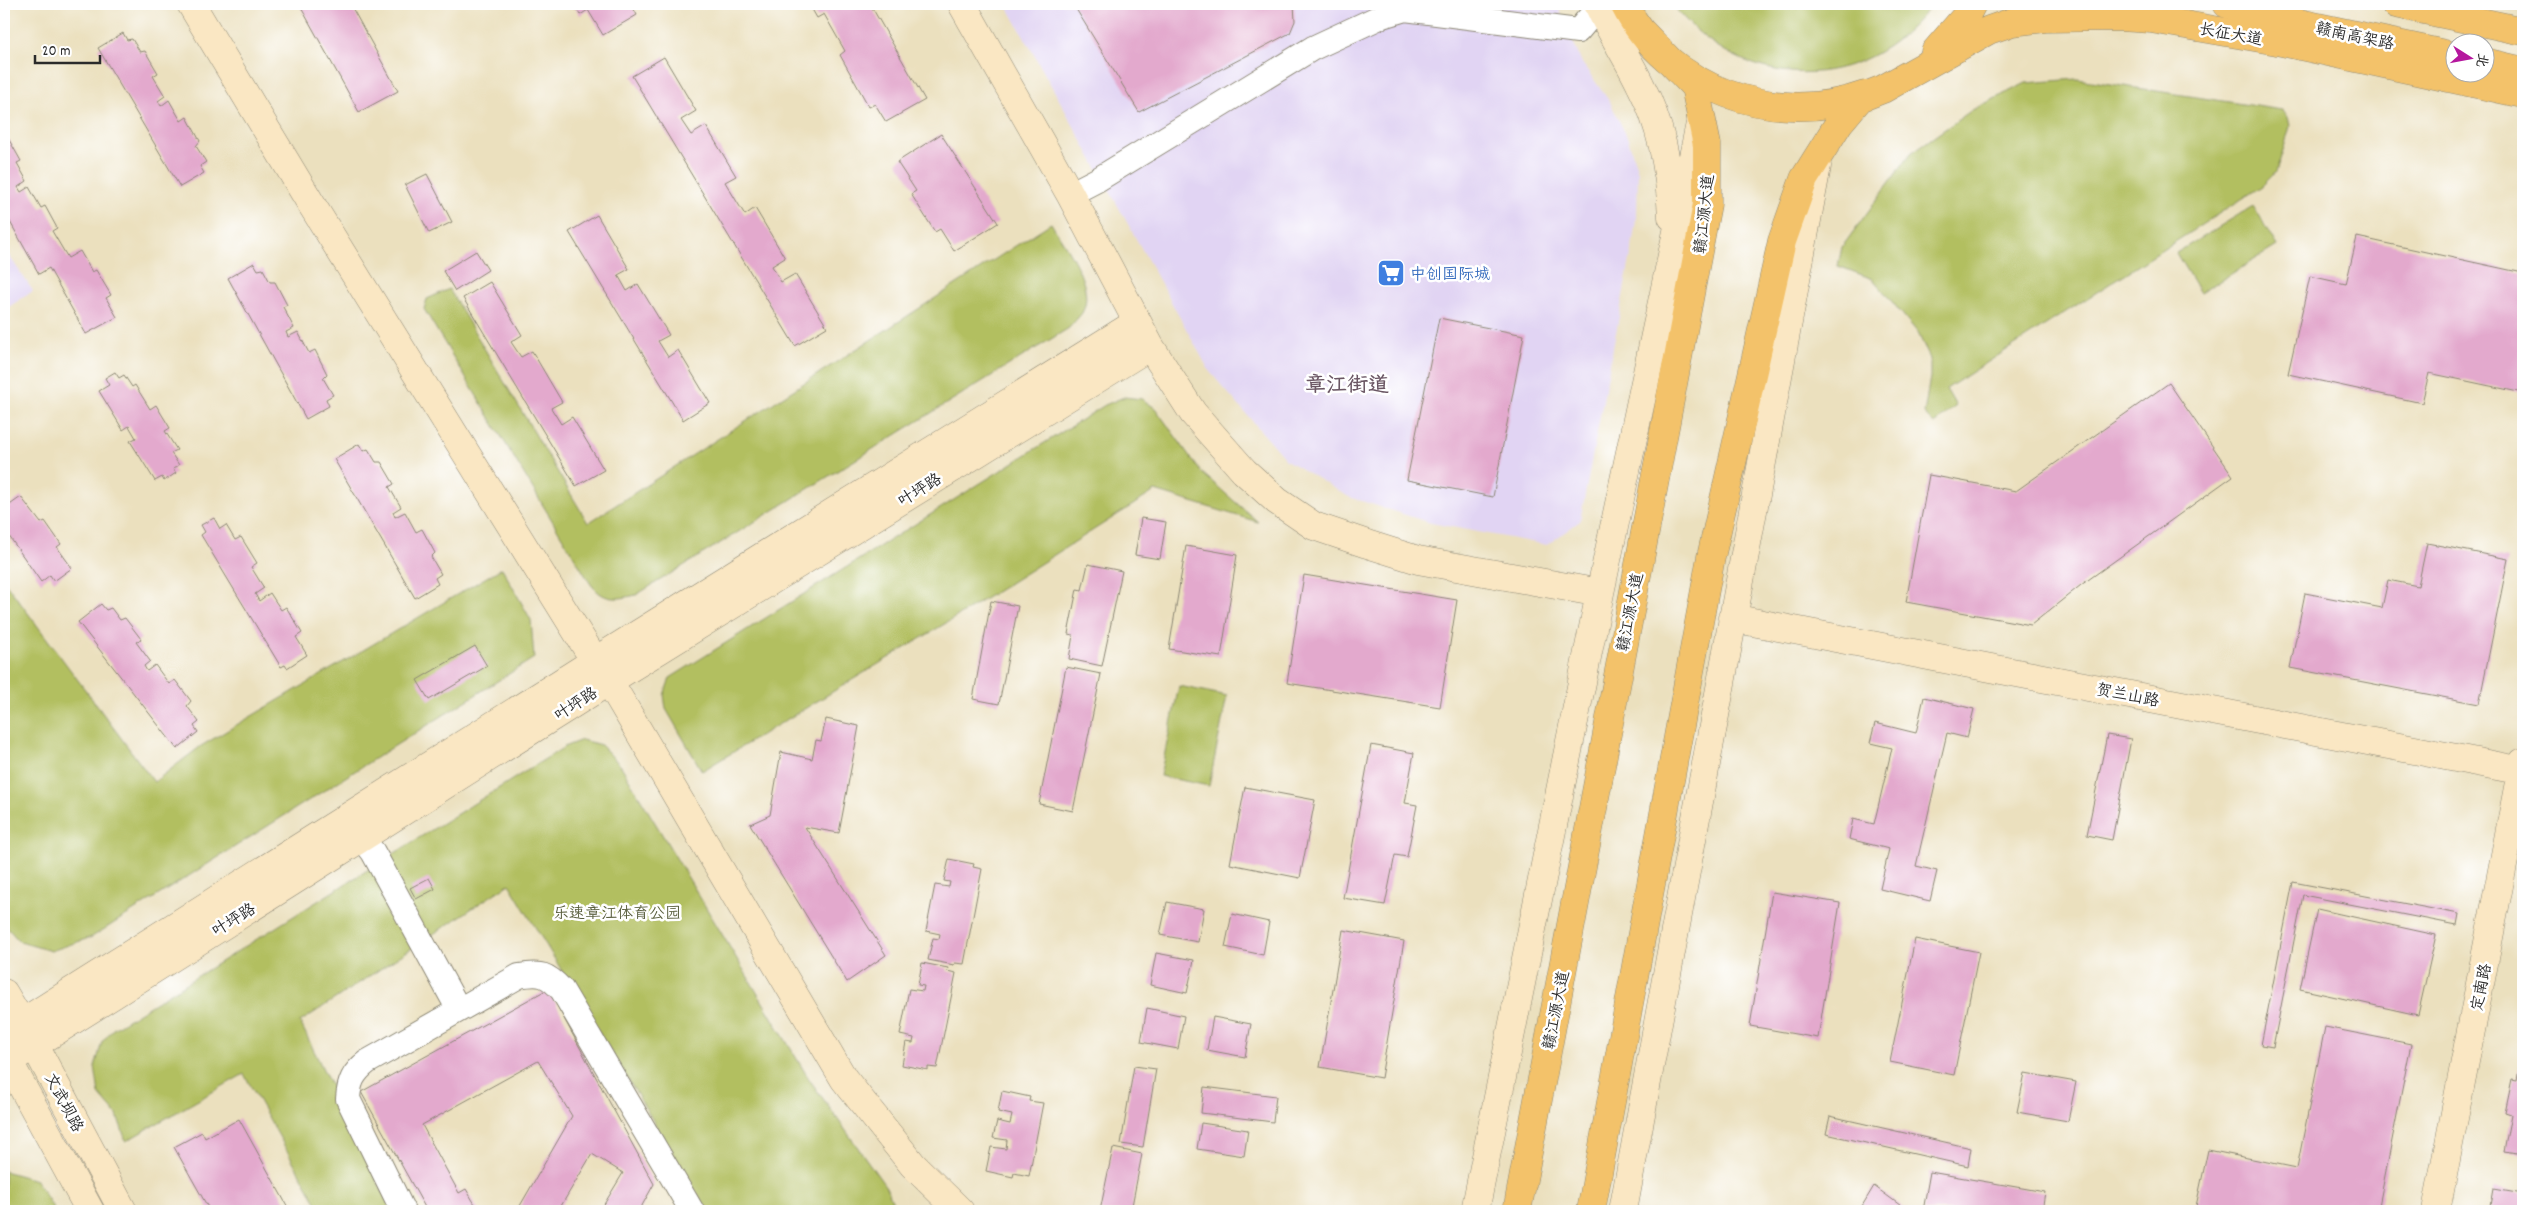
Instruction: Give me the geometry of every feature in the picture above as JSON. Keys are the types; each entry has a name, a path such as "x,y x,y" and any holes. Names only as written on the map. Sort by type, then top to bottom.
{"main road":[{"path":"1606,4 1643,33 1669,60 1700,82 1744,100 1772,106 1810,107 1847,101 1883,89"},
{"path":"1591,1211 1712,557 1782,241 1792,210 1820,150 1860,98 1883,89 1916,69 1943,45 1966,16 1972,4"},
{"name":"赣南高架路","path":"2227,4 2258,14 2444,54"},
{"path":"2396,4 2523,31"},
{"name":"长征大道","path":"1916,69 1989,30 2012,22 2045,18 2120,17 2170,22 2276,41 2523,94"},
{"name":"赣江源大道","path":"1517,1211 1703,234 1708,174 1702,115 1695,88 1643,33"},
{"path":"2494,64 2523,71"}],"street":[{"path":"192,4 310,202 602,671 844,1079 913,1165 957,1210"},
{"path":"962,4 1070,194 1143,334 1193,413 1244,471 1277,501 1314,526 1418,560 1600,593"},
{"path":"1070,194 1097,180 1313,48 1382,16 1405,9 1578,31 1606,4 1655,119 1666,162 1673,249"},
{"path":"1475,1211 1600,593 1702,115"},
{"path":"1623,1211 1820,150"},
{"name":"叶坪路","path":"5,1059 20,1034 1143,334"},
{"name":"贺兰山路","path":"1732,618 2523,768"},
{"name":"叶坪路","path":"20,1034 362,838 602,671"},
{"name":"定南路","path":"2436,1211 2523,768"},
{"path":"362,838 373,852 459,1010"},
{"path":"403,1211 348,1099 350,1082 356,1070 519,976 533,974 548,976 562,990 687,1208"},
{"name":"文武坝路","path":"4,993 20,1034 123,1211"},
{"name":"文武坝路","path":"5,1059 90,1211"}],"shaded area":[{"name":"中创国际城","path":"1006,4 1557,4 1582,63 1610,102 1628,139 1638,172 1637,213 1631,254 1580,521 1547,545 1431,523 1349,497 1286,460 1210,372"},
{"path":"4,248 33,291 4,310"}],"green space":[{"path":"1672,4 1932,4 1904,34 1872,56 1838,69 1802,73 1767,68 1732,55 1700,34"},
{"path":"2077,79 2282,110 2288,117 2290,126 2276,172 2262,186 1946,389 1956,406 1934,424 1924,414 1930,377 1930,359 1918,333 1873,279 1838,266 1842,247 1911,153 1972,110 2026,83"},
{"path":"2253,206 2277,246 2200,293 2176,253"},
{"path":"1051,223 1077,266 1085,291 1086,303 1082,313 1069,328 636,595 622,598 605,596 590,583 424,309 427,299 449,289 588,523"},
{"path":"1124,397 1142,399 1155,408 1201,472 1258,522 1155,491 961,614 702,771 666,709 664,695 670,678 1105,405"},
{"path":"502,568 531,620 534,658 92,937 51,951 20,942 4,924 4,581 154,782 201,746"},
{"path":"1179,686 1227,696 1209,786 1160,776"},
{"name":"乐速章江体育公园","path":"582,740 601,745 621,766 809,1079 886,1187 897,1211 708,1211 509,884 300,1022 392,1211 321,1211 244,1074 126,1141 117,1115 99,1094 95,1067 102,1042 113,1029 566,746"},
{"path":"4,1171 36,1180 55,1211 4,1211"}],"building":[{"path":"299,4 350,4 398,91 359,112"},
{"path":"573,4 631,4 637,15 603,35 588,10 580,15"},
{"path":"809,4 870,4 925,100 886,122 875,104 869,107 840,55 845,51 824,14 817,18"},
{"path":"1073,4 1294,4 1295,21 1290,33 1139,112"},
{"path":"123,33 127,40 132,39 140,52 145,51 158,73 153,76 165,96 158,101 161,106 169,100 181,121 187,117 200,141 196,146 206,162 200,166 204,173 180,187 98,48"},
{"path":"664,57 696,111 681,120 691,135 706,126 736,176 725,182 745,215 755,208 785,258 772,266 781,282 795,274 827,327 795,346 632,76"},
{"path":"941,134 998,223 954,251 940,229 935,232 911,194 916,191 897,162"},
{"path":"4,138 8,138 21,161 17,163 27,181 18,187 21,192 29,187 41,208 45,206 57,228 52,231 68,258 80,251 92,272 96,270 111,295 106,298 117,317 86,334 49,268 39,274 4,211"},
{"path":"427,174 452,222 429,233 405,185"},
{"path":"597,215 629,269 618,275 627,291 638,284 669,335 658,341 668,357 678,350 710,403 683,420 569,232"},
{"path":"2357,237 2523,273 2523,393 2429,373 2422,403 2288,374 2310,276 2346,284"},
{"path":"476,251 488,270 455,291 443,271"},
{"path":"254,263 258,270 263,269 270,282 275,282 287,305 283,307 294,328 286,332 288,337 298,332 309,353 315,350 327,374 323,378 333,395 326,399 329,406 306,419 228,278"},
{"path":"490,282 522,335 511,342 521,357 532,351 562,402 551,408 561,424 572,417 604,470 576,486 463,298"},
{"path":"1439,318 1524,335 1493,497 1407,480"},
{"path":"115,372 119,378 124,375 132,387 135,385 150,409 156,405 170,428 165,431 177,450 171,453 179,465 173,469 176,473 164,481 162,477 155,481 130,441 136,438 129,426 123,430 99,391 109,385 105,378"},
{"path":"2169,383 2233,476 2081,585 2031,625 1906,602 1929,475 2016,491"},
{"path":"359,444 363,451 368,449 376,462 381,462 394,484 389,487 401,507 393,512 395,517 405,512 416,532 422,529 435,553 431,557 441,574 435,578 438,584 415,598 334,459"},
{"path":"21,497 41,523 45,521 61,544 57,547 72,568 54,581 50,575 41,582 4,529 4,520 7,518 4,509"},
{"path":"214,518 220,529 226,525 235,540 241,537 257,563 251,567 264,588 255,594 259,601 270,593 281,610 286,607 302,633 296,637 307,655 287,668 285,665 281,667 201,535 205,532 201,525"},
{"path":"1141,518 1166,522 1160,559 1135,555"},
{"path":"2427,543 2508,559 2479,704 2290,668 2305,593 2382,608 2388,580 2418,586"},
{"path":"1186,546 1237,555 1221,657 1169,649"},
{"path":"1088,564 1122,571 1102,666 1069,659 1073,635 1068,634 1077,589 1082,590"},
{"path":"1304,575 1457,600 1440,707 1287,683"},
{"path":"991,601 1018,606 999,704 973,699"},
{"path":"101,604 106,610 111,608 120,620 125,618 141,639 136,642 150,661 144,666 147,671 155,665 169,684 175,680 191,701 187,706 199,722 194,726 198,732 177,749 78,622"},
{"path":"475,646 487,666 429,700 417,680"},
{"path":"1066,667 1101,674 1073,811 1039,804"},
{"path":"1924,697 1974,709 1967,738 1947,733 1916,866 1937,871 1930,901 1880,889 1889,849 1849,839 1853,819 1874,824 1892,748 1870,743 1875,723 1916,733"},
{"path":"826,719 859,726 839,833 805,827 886,955 847,982 750,824 770,815 781,752 812,759 816,740 821,741"},
{"path":"2107,735 2131,739 2112,840 2087,835"},
{"path":"1371,745 1414,753 1405,803 1417,805 1407,857 1395,855 1385,905 1343,898"},
{"path":"1245,787 1315,800 1300,878 1230,864"},
{"path":"949,859 974,864 973,867 982,869 964,964 955,963 954,965 928,960 933,938 939,939 940,934 926,931 935,885 949,887 950,882 944,881"},
{"path":"429,878 435,889 416,899 410,888"},
{"path":"2293,882 2459,914 2457,925 2303,895 2273,1047 2261,1045"},
{"path":"1772,892 1840,903 1818,1038 1750,1026"},
{"path":"1167,902 1204,909 1198,942 1160,935"},
{"path":"2317,909 2436,935 2418,1015 2300,989"},
{"path":"1232,914 1269,922 1263,955 1225,947"},
{"path":"1343,930 1404,941 1381,1078 1320,1067"},
{"path":"1915,939 1979,952 1954,1075 1890,1062"},
{"path":"1156,953 1194,960 1187,993 1150,985"},
{"path":"922,963 948,968 947,971 956,973 937,1068 928,1067 928,1070 902,1065 906,1042 913,1043 914,1038 900,1035 909,989 923,991 924,986 918,985"},
{"path":"548,989 654,1184 639,1211 600,1211 623,1173 592,1154 558,1211 517,1211 572,1116 538,1061 422,1125 459,1193 466,1189 479,1211 427,1211 361,1092"},
{"path":"1147,1008 1184,1016 1178,1049 1141,1042"},
{"path":"1213,1017 1251,1024 1245,1057 1207,1050"},
{"path":"2325,1027 2411,1044 2378,1211 2195,1211 2208,1150 2297,1168"},
{"path":"2522,1053 2523,1155 2504,1152 2511,1114 2505,1112 2512,1079 2517,1080"},
{"path":"1134,1066 1156,1069 1143,1147 1121,1144"},
{"path":"2025,1073 2076,1082 2068,1121 2017,1112"},
{"path":"1204,1087 1276,1096 1273,1122 1201,1113"},
{"path":"1002,1091 1030,1097 1029,1101 1043,1103 1029,1176 1014,1173 1013,1177 986,1171 991,1147 1006,1149 1007,1140 993,1138 997,1121 1010,1124 1012,1115 998,1112"},
{"path":"1830,1116 1971,1148 1968,1166 1826,1134"},
{"path":"239,1119 290,1211 210,1211 174,1147 202,1132 205,1138"},
{"path":"1201,1123 1248,1130 1244,1156 1197,1149"},
{"path":"1113,1148 1142,1154 1131,1211 1100,1211"},
{"path":"1930,1172 2045,1192 2042,1211 1923,1211"},
{"path":"1874,1186 1908,1211 1859,1211"},
{"path":"2494,1189 2523,1194 2523,1211 2490,1211"}],"place":[{"name":"中创国际城","path":"1391,273"}],"district":[{"name":"章江街道","path":"1347,384"}]}
